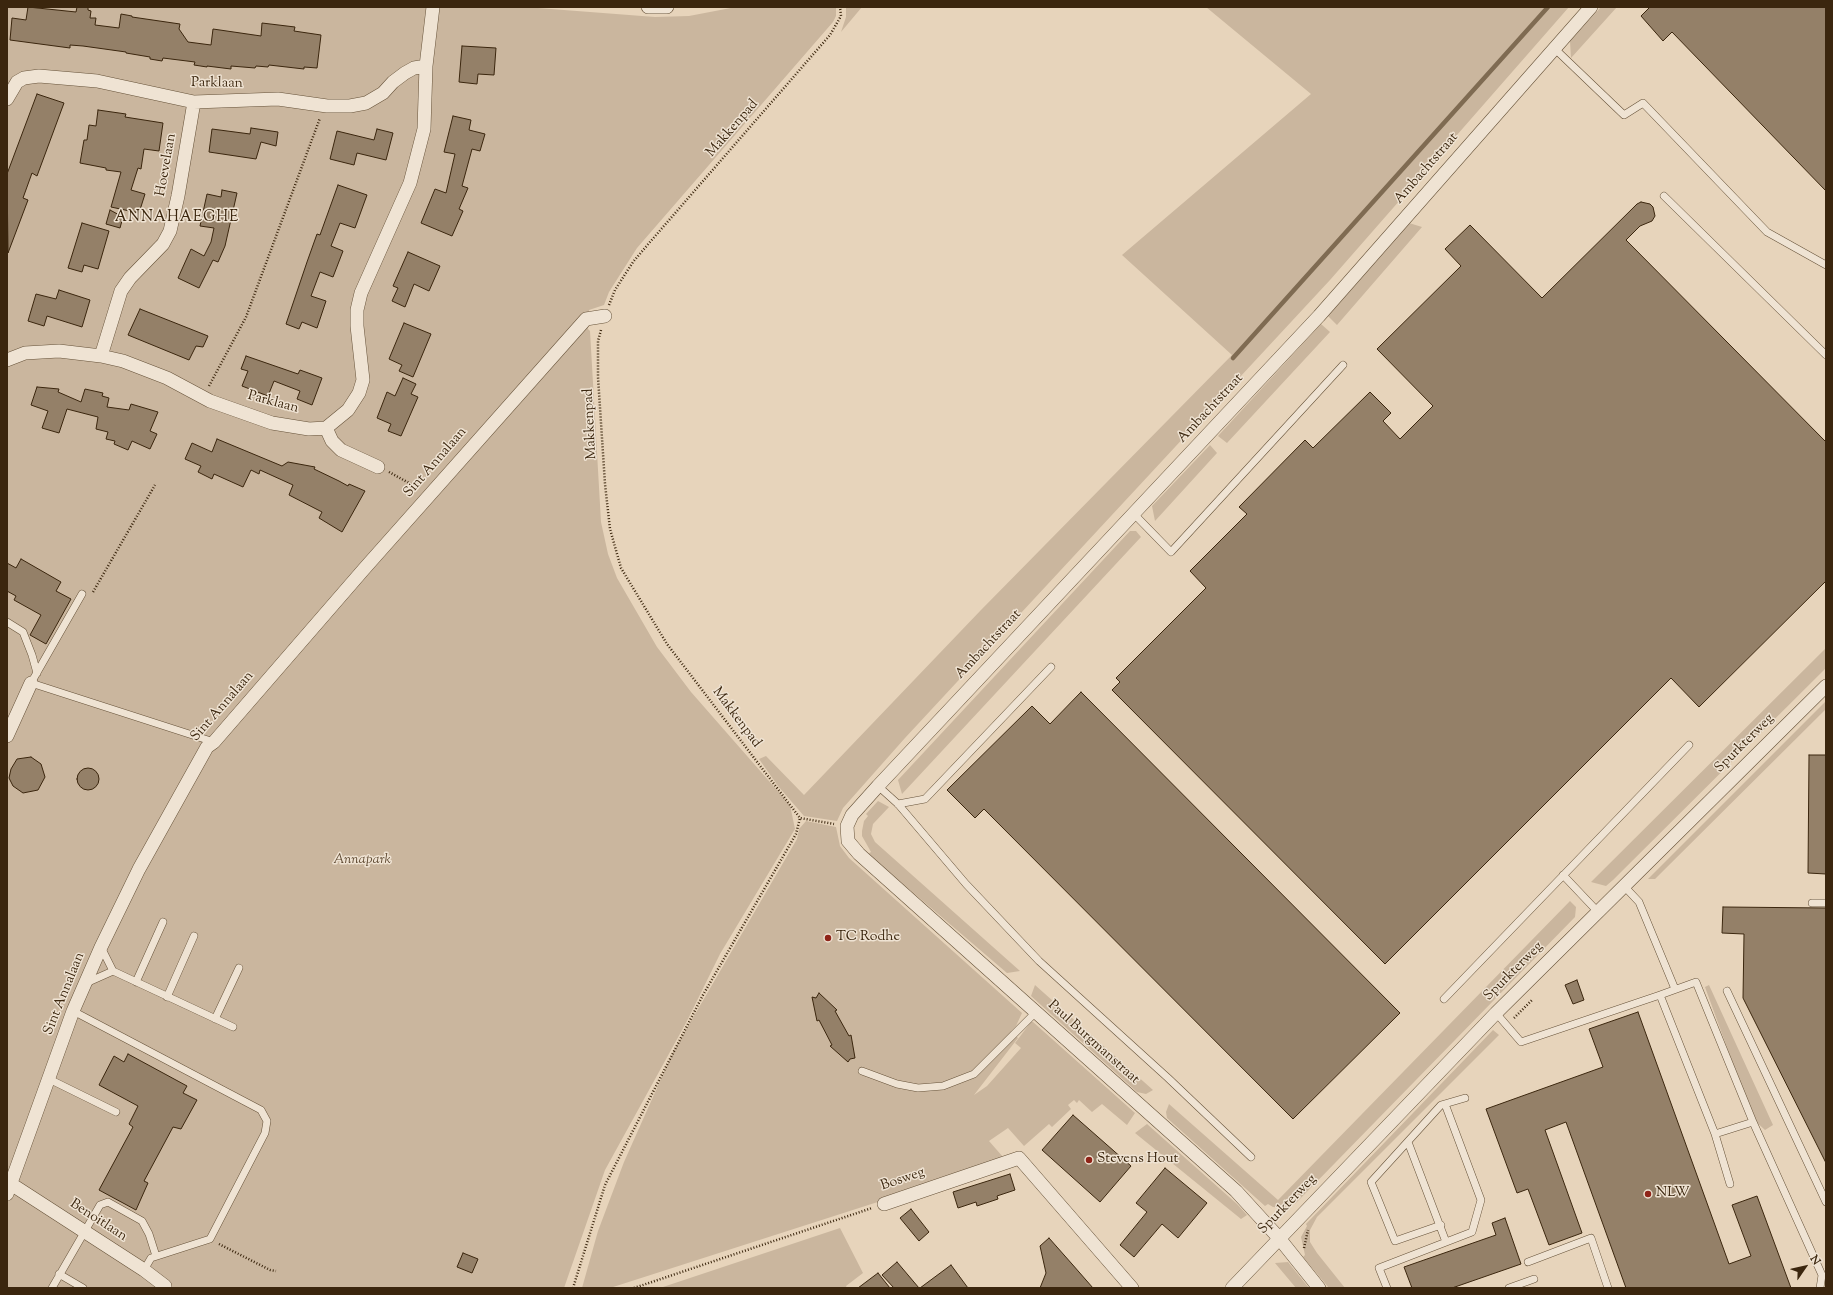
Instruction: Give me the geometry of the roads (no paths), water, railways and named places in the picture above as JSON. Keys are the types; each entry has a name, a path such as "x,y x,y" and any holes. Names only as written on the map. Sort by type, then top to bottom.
{"street":[{"path":"378,467 341,450 332,441 326,428 348,410 359,392 363,380 357,326 357,310 361,293 410,183 424,129 426,66 433,7"},
{"path":"648,7 667,7"},
{"name":"Ambachtstraat","path":"847,826 852,815 878,786 1319,316 1591,7"},
{"name":"Parklaan","path":"7,99 17,82 24,78 39,76 97,81 194,102 278,99 321,105 350,106 366,103 383,93 393,82 405,73 414,68 426,66"},
{"name":"Hoevelaan","path":"101,356 121,291 130,278 163,244 170,231 178,196 194,102"},
{"name":"Sint Annalaan","path":"8,1187 73,1011 101,947 139,869 207,747 214,742 429,495 586,318 605,316"},
{"name":"Parklaan","path":"7,360 25,353 59,351 101,356 123,361 167,378 204,397 272,423 309,429 326,428"},
{"path":"7,736 34,678"},
{"name":"Spurkterweg","path":"1232,1288 1496,1013 1826,686"},
{"name":"Paul Burgmanstraat","path":"847,826 848,841 858,854 1236,1191 1279,1238 1319,1288"},
{"name":"Bosweg","path":"884,1204 1019,1158 1132,1288"},
{"name":"Benoitlaan","path":"8,1187 84,1231 144,1270 166,1288"}],"lane":[{"path":"1554,48 1624,115 1642,103 1767,232 1826,265"},
{"path":"1664,196 1826,355"},
{"path":"1134,514 1171,552 1343,365"},
{"path":"34,678 82,594"},
{"path":"7,622 23,632 32,655 34,678"},
{"path":"898,804 925,799 1051,667"},
{"path":"34,678 214,742"},
{"path":"1444,999 1689,745"},
{"path":"878,786 898,804 966,884 1039,961 1168,1078 1251,1156"},
{"path":"1563,875 1598,912"},
{"path":"1624,886 1639,902 1675,989"},
{"path":"1812,903 1826,903"},
{"path":"136,982 163,922"},
{"path":"167,996 194,936"},
{"path":"101,947 113,971 233,1027"},
{"path":"215,1019 239,968"},
{"path":"85,984 113,971"},
{"path":"1496,1013 1521,1042 1696,982 1753,1122 1822,1276 1820,1288"},
{"path":"1727,991 1826,1202"},
{"path":"1660,995 1715,1134 1730,1184"},
{"path":"73,1011 261,1110 267,1121 265,1133 210,1239 150,1258 144,1270"},
{"path":"862,1071 897,1084 918,1088 943,1086 974,1074 1035,1013"},
{"path":"48,1079 116,1112"},
{"path":"1441,1225 1395,1242 1371,1182 1441,1105 1465,1098"},
{"path":"1387,1288 1379,1268 1472,1232 1481,1200 1445,1104"},
{"path":"1715,1134 1753,1122"},
{"path":"1408,1142 1441,1225 1446,1242"},
{"path":"52,1288 100,1205 108,1202 142,1221 156,1256"},
{"path":"1528,1262 1591,1238 1608,1288"},
{"path":"59,1274 83,1288"},
{"path":"1509,1288 1534,1279"}],"waterway":[{"path":"1233,358 1548,7"}],"place":[{"name":"TC Rodhe","path":"828,938"},
{"name":"Stevens Hout","path":"1089,1160"},
{"name":"NLW","path":"1648,1194"}],"district":[{"name":"ANNAHAEGHE","path":"177,218"}],"park label":[{"name":"Annapark","path":"362,861"}]}
